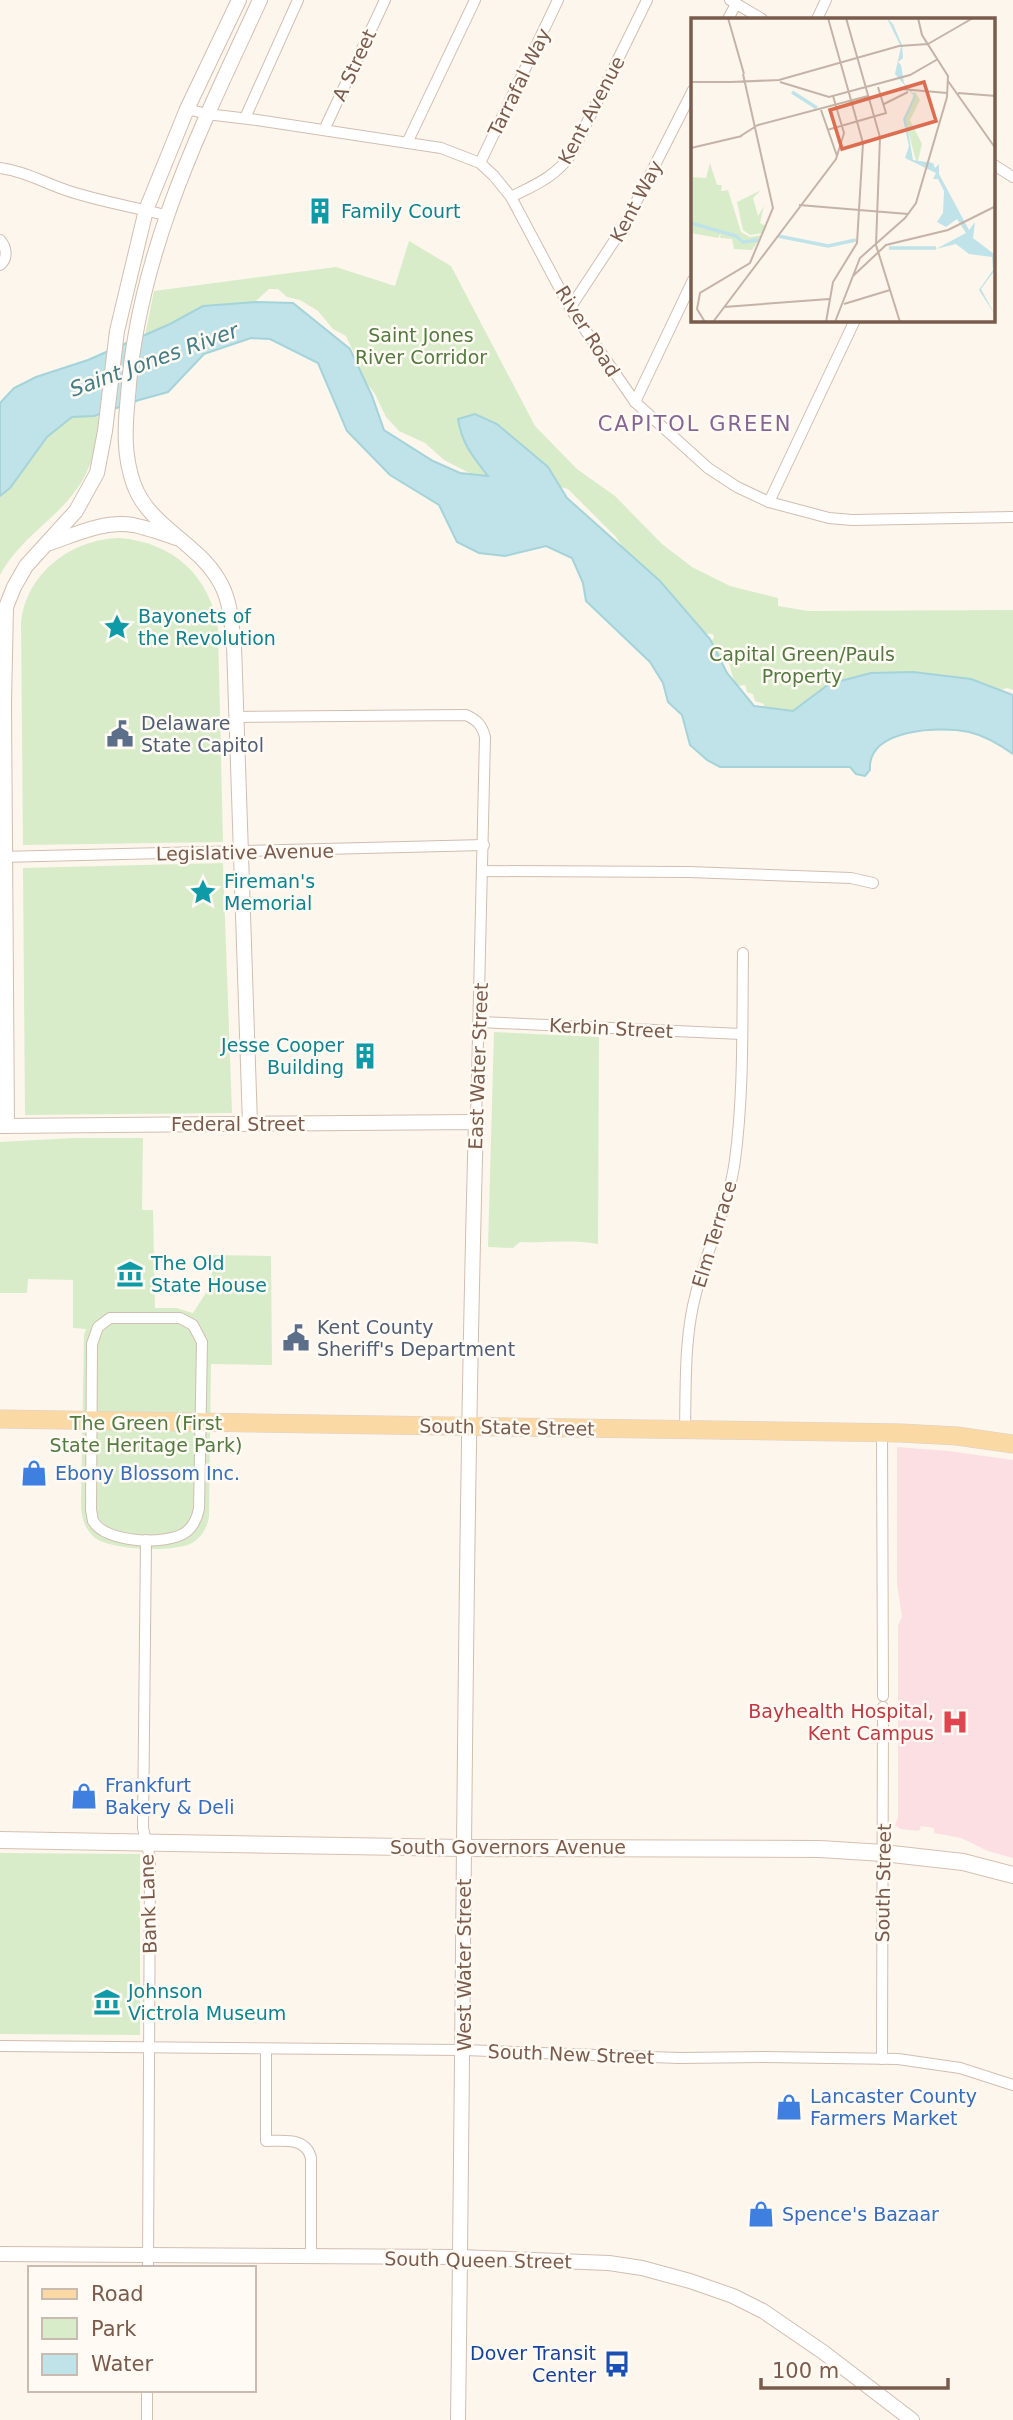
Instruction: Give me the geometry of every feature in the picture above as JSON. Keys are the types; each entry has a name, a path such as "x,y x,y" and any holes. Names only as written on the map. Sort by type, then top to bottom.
{"main road":[{"name":"South State Street","path":"0,1419 881,1432 957,1436 1013,1444"},
{"name":"South Governors Avenue","path":"0,1840 464,1848 820,1849 963,1862 1013,1875"}],"street":[{"path":"3,1126 6,607 26,566 76,511 97,473 102,453 117,331 146,210 187,109 239,0"},
{"path":"250,1124 234,645 229,602 205,559 180,540 140,498 129,468 125,432 135,333 165,215 207,114 260,0"},
{"path":"245,118 298,0"},
{"name":"A Street","path":"324,130 384,0"},
{"path":"407,143 475,0"},
{"name":"Tarrafal Way","path":"480,163 558,0"},
{"name":"Kent Avenue","path":"511,197 554,175 564,165 647,0"},
{"path":"817,18 826,0"},
{"path":"733,2 760,18"},
{"name":"Kent Way","path":"570,308 624,226 691,94"},
{"name":"River Road","path":"187,109 407,143 458,153 480,163 511,197 570,308 635,402 708,468 737,487 769,502 830,518 852,520 1013,517"},
{"path":"996,166 1013,177"},
{"path":"0,168 31,175 62,189 95,199 165,215"},
{"path":"0,240 5,244 6,254 0,265"},
{"path":"635,402 691,284"},
{"path":"769,502 854,322"},
{"path":"46,545 89,529 131,524 180,540"},
{"name":"East Water Street","path":"236,717 466,715 477,719 483,728 484,845 468,1426"},
{"name":"Legislative Avenue","path":"3,857 484,845"},
{"path":"483,871 689,872 851,878 873,883"},
{"name":"Elm Terrace","path":"685,1430 689,1323 696,1290 730,1190 735,1161 743,953"},
{"name":"Kerbin Street","path":"480,1022 741,1034"},
{"name":"Federal Street","path":"3,1126 476,1122"},
{"path":"110,1318 180,1318 193,1325 201,1342 201,1422 199,1509 196,1520 186,1532 173,1538 119,1538 93,1521 94,1335 104,1321 110,1318"},
{"name":"West Water Street","path":"458,2420 464,2050 468,1426"},
{"name":"South Street","path":"881,1432 882,2059"},
{"name":"Bank Lane","path":"146,1540 143,1828 150,1857 148,2261"},
{"name":"South New Street","path":"0,2046 464,2050 679,2058 898,2059 960,2068 1013,2085"},
{"path":"266,2049 266,2141 301,2142 309,2149 311,2158 311,2258"},
{"name":"South Queen Street","path":"0,2254 148,2261 460,2257 609,2263 642,2268 691,2281 733,2296 763,2311 812,2344 912,2420"},
{"path":"147,2392 147,2420"}],"shaded area":[{"name":"Bayhealth Hospital, Kent Campus","path":"897,1447 1013,1460 1013,1858 988,1851 961,1838 934,1833 934,1828 921,1826 919,1831 900,1829 895,1825 898,1818 898,1626 902,1617 897,1584"}],"green space":[{"path":"409,241 451,266 535,426 577,469 615,496 662,544 692,567 730,586 778,598 778,606 808,611 1013,610 1013,690 990,689 865,706 763,716 764,704 755,701 745,685 738,686 727,660 724,656 719,657 708,644 714,638 713,634 693,633 697,625 674,597 650,590 616,537 568,489 481,479 444,460 425,443 399,431 386,417 375,394 358,372 354,353 346,336 333,329 318,311 300,300 287,297 278,289 269,289 257,300 182,337 144,340 154,291 336,267 395,286"},
{"path":"98,414 96,441 81,483 55,514 26,541 0,575 0,496 18,477 41,444 60,425 74,417"},
{"path":"119,538 156,546 186,565 207,593 214,610 218,629 223,842 23,845 21,622 25,604 32,588 54,562 85,545"},
{"path":"223,863 232,1113 25,1115 23,868"},
{"path":"494,1032 599,1037 598,1244 569,1241 520,1242 513,1248 488,1247"},
{"name":"The Green (First State Heritage Park)","path":"143,1138 142,1210 153,1210 155,1308 176,1308 193,1313 211,1285 213,1255 271,1256 272,1365 211,1364 209,1517 201,1535 192,1543 183,1546 157,1549 115,1545 95,1538 88,1531 81,1503 86,1329 73,1328 73,1280 28,1279 27,1293 0,1293 0,1142"},
{"path":"0,1853 140,1854 140,2035 0,2034"}],"water":[{"name":"Saint Jones River","path":"257,302 293,303 350,349 384,430 433,461 460,473 488,476 465,443 458,419 475,414 497,424 548,467 567,498 660,581 710,639 727,673 754,706 793,711 829,684 871,673 913,672 971,679 1013,695 1013,754 975,734 957,730 925,730 893,738 880,746 872,756 870,770 865,776 856,774 850,767 720,767 707,760 690,745 682,715 668,702 663,683 650,662 586,601 583,583 572,558 546,546 505,556 479,553 457,542 439,505 390,475 347,431 318,363 270,339 251,338 204,354 168,392 94,416 72,417 47,437 10,488 0,496 0,403 14,388 36,377 88,360 170,324 203,306"}],"place":[{"name":"Family Court","path":"320,211"},
{"name":"Bayonets of the Revolution","path":"117,627"},
{"name":"Delaware State Capitol","path":"120,734"},
{"name":"Fireman's Memorial","path":"203,892"},
{"name":"Jesse Cooper Building","path":"365,1056"},
{"name":"The Old State House","path":"130,1274"},
{"name":"Kent County Sheriff's Department","path":"296,1338"},
{"name":"Ebony Blossom Inc.","path":"34,1473"},
{"name":"Bayhealth Hospital, Kent Campus","path":"955,1722"},
{"name":"Frankfurt Bakery & Deli","path":"84,1796"},
{"name":"Johnson Victrola Museum","path":"107,2002"},
{"name":"Lancaster County Farmers Market","path":"789,2107"},
{"name":"Spence's Bazaar","path":"761,2214"},
{"name":"Dover Transit Center","path":"617,2364"}],"district":[{"name":"CAPITOL GREEN","path":"695,424"}],"park label":[{"name":"Saint Jones River Corridor","path":"421,346"},
{"name":"Capital Green/Pauls Property","path":"802,665"}]}
